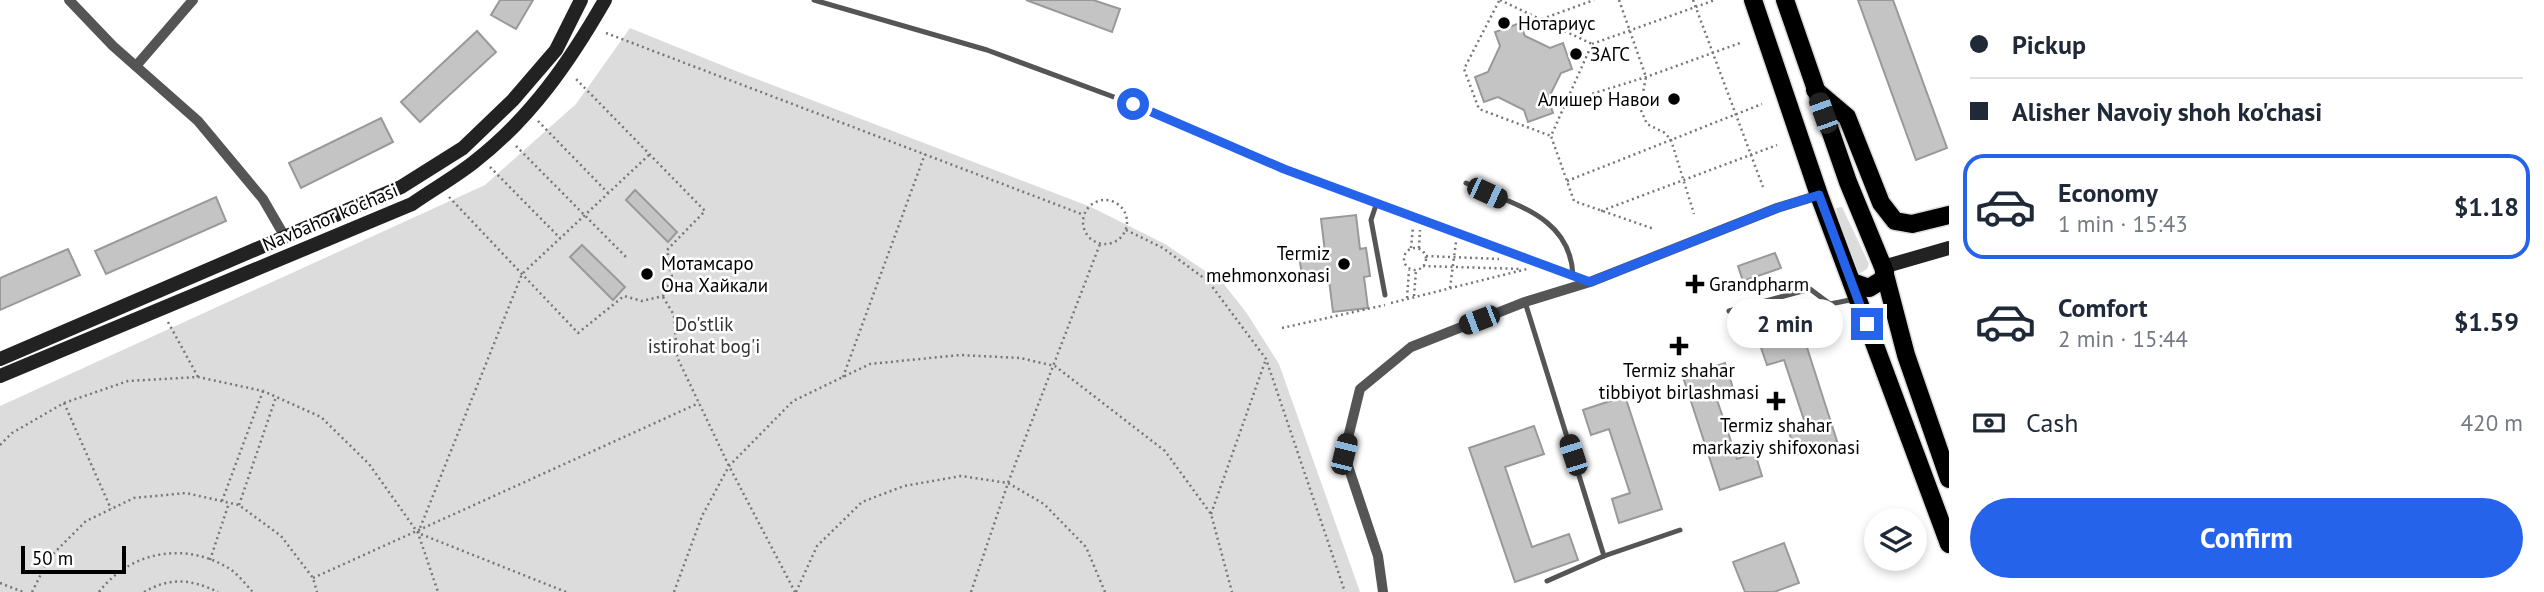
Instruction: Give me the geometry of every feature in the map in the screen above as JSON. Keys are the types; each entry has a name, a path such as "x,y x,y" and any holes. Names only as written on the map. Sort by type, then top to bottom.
{"main road":[{"path":"1753,0 1819,195 1949,544"},
{"path":"1785,0 1848,182 1884,270 1906,355 1949,479"},
{"path":"1815,90 1847,117 1881,203 1895,222 1912,224 1949,215"},
{"path":"1819,195 1826,184 1832,181 1848,182"},
{"path":"1855,290 1869,288 1882,280 1884,270"}],"street":[{"path":"69,0 136,66 198,121 263,199 285,237"},
{"path":"136,66 193,0"},
{"name":"Navbahor ko'chasi","path":"0,359 401,187 463,148 535,77 555,50 581,0"},
{"name":"Navbahor ko'chasi","path":"0,376 412,204 474,163 534,106 566,65 605,0"},
{"path":"1382,592 1378,556 1344,454 1360,389 1411,347 1525,302 1590,282 1777,208 1819,195"},
{"path":"1884,270 1949,248"}],"lane":[{"path":"814,0 987,50 1157,113 1284,169 1590,282"},
{"path":"1466,183 1550,223 1566,241 1573,275"},
{"path":"1377,202 1371,220 1385,295"},
{"path":"1728,311 1810,289 1830,304 1855,290"},
{"path":"1525,302 1604,556"},
{"path":"1547,581 1604,556 1680,530"}],"path":[{"path":"1551,136 1479,109 1475,99 1464,69 1500,0 1592,44 1715,0"},
{"path":"1541,20 1594,0"},
{"path":"1619,0 1646,78 1640,108 1647,124 1665,133 1671,140 1694,214"},
{"path":"1693,0 1763,187"},
{"path":"606,33 1084,215"},
{"path":"1566,102 1646,78 1740,43"},
{"path":"1592,44 1551,136 1574,201 1654,229"},
{"path":"575,77 705,211 667,250 672,277 663,296"},
{"path":"1567,181 1762,104"},
{"path":"538,121 608,193"},
{"path":"1601,211 1777,145"},
{"path":"516,146 626,257"},
{"path":"418,533 522,274 649,154"},
{"path":"843,377 925,154"},
{"path":"490,167 560,238"},
{"path":"449,197 578,333 624,296 642,301 663,296"},
{"path":"1100,201 1114,202 1124,211 1126,230 1115,242 1100,244 1088,236 1084,215 1100,201"},
{"path":"1507,259 1426,256 1419,248 1420,225 1413,222 1411,248 1404,256 1404,263 1416,270 1423,266 1527,269"},
{"path":"1126,230 1163,248 1208,281 1266,359 1345,592"},
{"path":"1450,288 1456,237"},
{"path":"971,592 1008,484 1100,244"},
{"path":"1411,248 1419,248"},
{"path":"1423,266 1426,256"},
{"path":"1282,328 1373,309 1534,265"},
{"path":"1407,298 1409,268"},
{"path":"1414,296 1416,270"},
{"path":"663,296 674,315 677,357 729,466 796,592"},
{"path":"168,322 198,377"},
{"path":"674,592 702,516 729,466 793,401 870,364 960,355 1020,358 1055,366 1165,451 1211,514 1231,592"},
{"path":"1211,514 1266,359"},
{"path":"0,445 12,433 64,403 128,382 198,377 263,391 321,417 369,464 418,533 438,592"},
{"path":"222,501 263,391"},
{"path":"239,505 276,397"},
{"path":"64,403 110,509"},
{"path":"313,578 418,533 699,403"},
{"path":"796,592 817,546 863,502 904,486 961,476 1008,484 1044,504 1086,547 1105,592"},
{"path":"32,592 49,558 86,520 134,498 186,493 239,505 281,536 313,578 317,592"},
{"path":"210,559 229,502"},
{"path":"418,533 566,592"},
{"path":"99,592 110,578 137,560 169,552 210,559 231,570 253,592"},
{"path":"144,592 159,584 179,580 200,583 218,592"},
{"path":"0,583 23,592"}],"green space":[{"name":"Do'stlik istirohat bog'i","path":"630,28 1091,207 1165,244 1223,283 1246,312 1279,364 1360,592 0,592 0,406 485,185 576,104"},
{"path":"1842,207 1869,264 1867,269 1859,274 1849,269 1836,208"}],"building":[{"path":"500,0 533,0 516,29 491,15"},
{"path":"1026,0 1093,0 1120,9 1112,32"},
{"path":"1858,0 1893,0 1947,148 1916,160"},
{"path":"1520,23 1525,36 1550,48 1563,43 1572,69 1561,73 1548,99 1553,113 1528,122 1524,110 1498,97 1484,102 1475,77 1488,72 1500,46 1495,32"},
{"path":"477,31 496,52 420,122 401,102"},
{"path":"381,118 393,142 301,188 289,163"},
{"path":"635,190 677,232 668,242 626,200"},
{"path":"216,197 226,221 106,274 95,251"},
{"path":"1356,215 1360,249 1366,248 1370,276 1364,277 1368,308 1333,312 1329,280 1303,283 1299,255 1325,252 1321,219"},
{"path":"582,245 625,287 613,300 570,257"},
{"path":"68,249 80,275 0,310 0,278"},
{"path":"1775,253 1781,268 1743,281 1738,266"},
{"path":"1801,329 1837,441 1796,455 1789,432 1806,426 1784,360 1767,365 1759,342"},
{"path":"1725,363 1733,388 1715,394 1737,459 1755,453 1762,476 1720,490 1683,377"},
{"path":"1625,396 1662,509 1619,523 1612,499 1630,493 1609,429 1591,435 1583,410"},
{"path":"1534,426 1544,454 1505,467 1532,547 1569,534 1578,560 1515,582 1469,448"},
{"path":"1784,543 1799,583 1774,592 1745,592 1733,562"}],"place":[{"name":"Нотариус","path":"1504,23"},
{"name":"ЗАГС","path":"1576,54"},
{"name":"Алишер Навои","path":"1674,99"},
{"name":"Termiz mehmonxonasi","path":"1344,264"},
{"name":"Мотамсаро Она Хайкали","path":"647,274"},
{"name":"Grandpharm","path":"1695,284"},
{"name":"Termiz shahar tibbiyot birlashmasi","path":"1679,346"},
{"name":"Termiz shahar markaziy shifoxonasi","path":"1776,401"}],"route":[{"path":"1133,104 1284,169 1590,282 1694,239 1819,195 1867,324"}]}
